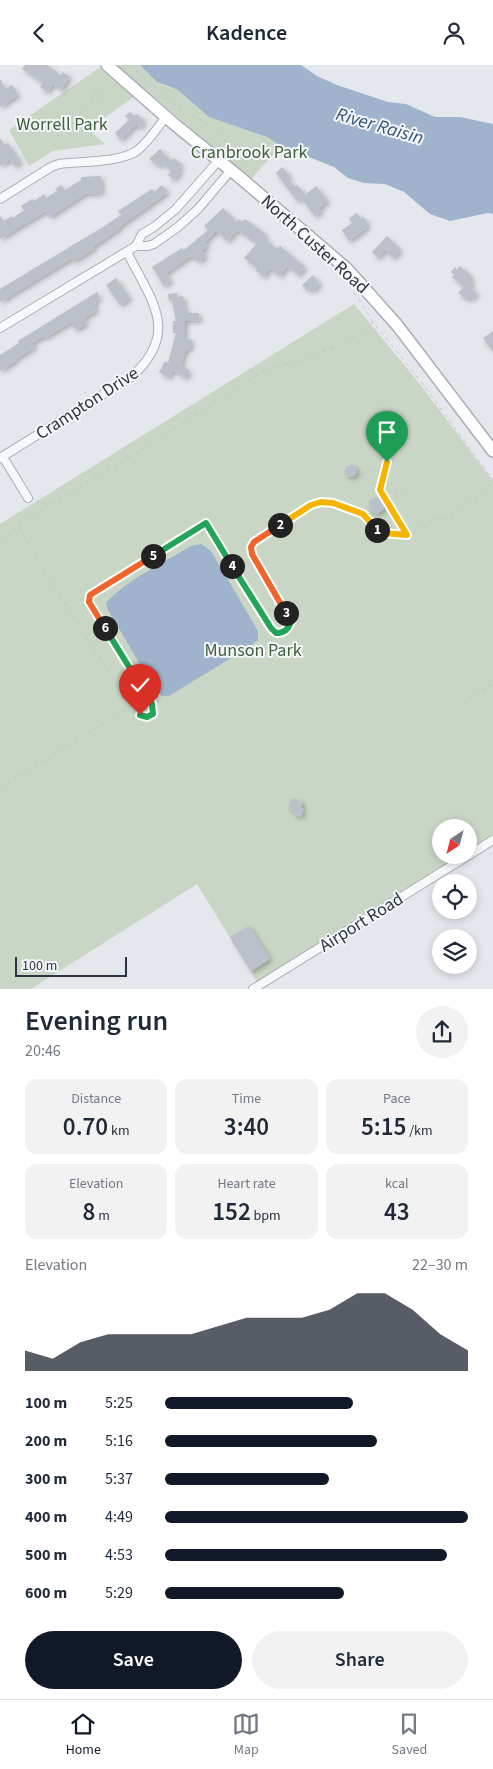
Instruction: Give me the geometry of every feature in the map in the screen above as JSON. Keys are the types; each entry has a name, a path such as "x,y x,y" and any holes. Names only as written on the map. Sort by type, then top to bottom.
{"street":[{"name":"North Custer Road","path":"107,65 219,160 237,169 346,268 418,351 493,451"},
{"path":"0,199 51,167 59,164 119,157 134,153 145,144 166,117"},
{"path":"0,328 136,246 142,234 176,209 219,160"},
{"path":"136,246 154,244 178,227 237,169"},
{"name":"Crampton Drive","path":"1,457 131,377 149,359 158,327 157,310 151,295 127,252"},
{"path":"1,457 28,498"},
{"name":"Airport Road","path":"478,849 493,840"},
{"name":"Airport Road","path":"253,989 454,864"}],"path":[{"path":"130,65 175,105 214,128 244,164 237,169"},
{"path":"92,101 98,101 99,96 108,87"},
{"path":"74,120 92,101 93,95 97,94 99,96"},
{"path":"217,148 225,139"},
{"path":"20,527 45,573 131,707 140,715 147,717 153,714 152,704 89,602 90,595 96,591 206,523 271,628 276,633 283,633 289,628 291,622 252,554 251,547 254,542 311,505 321,502 333,503 363,514 383,533 407,535 437,518 452,519 463,507 486,490 493,479 353,293"},
{"path":"0,541 20,527 28,518 130,457 262,372 273,367 299,362 314,356 360,333 373,322"},
{"path":"380,490 387,462 375,472 367,474 359,472 380,490 407,535"},
{"path":"386,500 406,488"},
{"path":"455,708 493,684 485,671"},
{"path":"0,788 131,707"}],"green space":[{"name":"Cranbrook Park","path":"116,65 140,65 165,86 178,90 209,117 267,137 281,146 251,179"},
{"name":"Worrell Park","path":"99,68 134,97 88,129 105,144 53,151 29,166 9,130"},
{"name":"Munson Park","path":"354,304 419,383 493,481 493,835 478,844 478,819 432,819 432,864 447,864 257,982 197,884 31,989 0,989 0,524"}],"water":[{"name":"River Raisin","path":"140,65 301,65 317,76 337,85 388,102 406,104 435,117 460,117 493,124 493,214 488,213 450,221 430,214 404,192 385,184 364,183 348,178 334,167 281,146 267,137 209,117 178,90 157,82"},
{"path":"201,544 211,551 258,631 258,640 169,696 162,696 154,688 108,610 106,603 124,587 146,572 191,546"}],"building":[{"path":"25,65 47,65 61,75 63,72 70,77 61,90 53,84 47,92 40,87 43,83 22,69"},
{"path":"0,79 6,89 12,85 18,95 0,107"},
{"path":"130,112 134,116 137,114 144,121 140,128 137,124 121,140 115,133 129,120 125,116"},
{"path":"0,138 5,145 8,143 21,162 14,166 10,159 0,166"},
{"path":"160,149 171,161 174,158 182,165 178,170 181,172 174,180 168,175 171,171 162,163 158,166 149,159"},
{"path":"282,167 290,176 287,178 295,187 297,185 305,195 316,186 328,201 319,208 322,211 315,216 301,198 297,201 276,173"},
{"path":"101,176 102,193 85,194 50,217 46,211 0,239 0,216 4,221 12,216 13,218 24,210 21,206 32,199 34,201 44,194 46,198 57,191 55,189 61,185 65,190 81,180 81,177"},
{"path":"162,185 168,192 93,247 94,249 74,261 72,259 69,260 0,302 0,289 103,227 121,215 118,211 152,189 154,192"},
{"path":"223,208 237,222 239,219 242,222 245,219 267,235 264,238 277,249 280,246 305,267 299,275 287,266 280,276 270,268 264,277 256,271 258,269 244,258 257,243 237,230 228,241 216,231 205,242 208,245 202,251 206,256 199,262 191,256 166,273 171,281 164,286 152,267 182,248 184,250 208,230 204,226"},
{"path":"357,213 361,219 363,217 368,223 366,225 368,227 349,241 342,230 352,223 349,218"},
{"path":"387,236 401,250 393,258 385,250 378,258 372,252"},
{"path":"460,266 472,276 469,280 473,284 470,287 477,293 472,299 469,297 467,300 458,293 464,287 452,277 454,275 451,272 455,267 457,270"},
{"path":"313,275 320,284 313,291 310,288 308,291 302,285"},
{"path":"116,278 130,298 120,305 106,285"},
{"path":"97,292 100,298 95,301 94,305 97,310 84,318 87,323 76,330 71,322 45,338 44,336 32,343 35,347 0,371 0,355 19,343 18,341"},
{"path":"177,293 177,297 183,296 186,313 199,313 200,320 185,321 185,338 192,340 190,350 186,349 181,365 190,371 186,378 173,370 169,378 159,372 165,361 168,363 176,333 173,333 173,321 176,321 172,300 169,301 168,294"},
{"path":"493,331 493,352 483,338"},
{"path":"349,465 353,465 357,471 353,477 349,477 345,473 345,469"},
{"path":"376,497 384,501 384,509 377,514 369,510 369,501"},
{"path":"292,798 303,802 301,808 304,809 301,817 293,814 294,811 288,809"},
{"path":"249,926 270,959 251,971 230,937"}],"route":[{"path":"140,715 147,717 153,714 152,704 89,602 90,595 206,523 271,628 276,633 283,633 289,628 291,622 252,554 251,547 254,542 311,505 321,502 333,503 363,514 369,522 383,533 407,535 380,490 387,462"}]}
